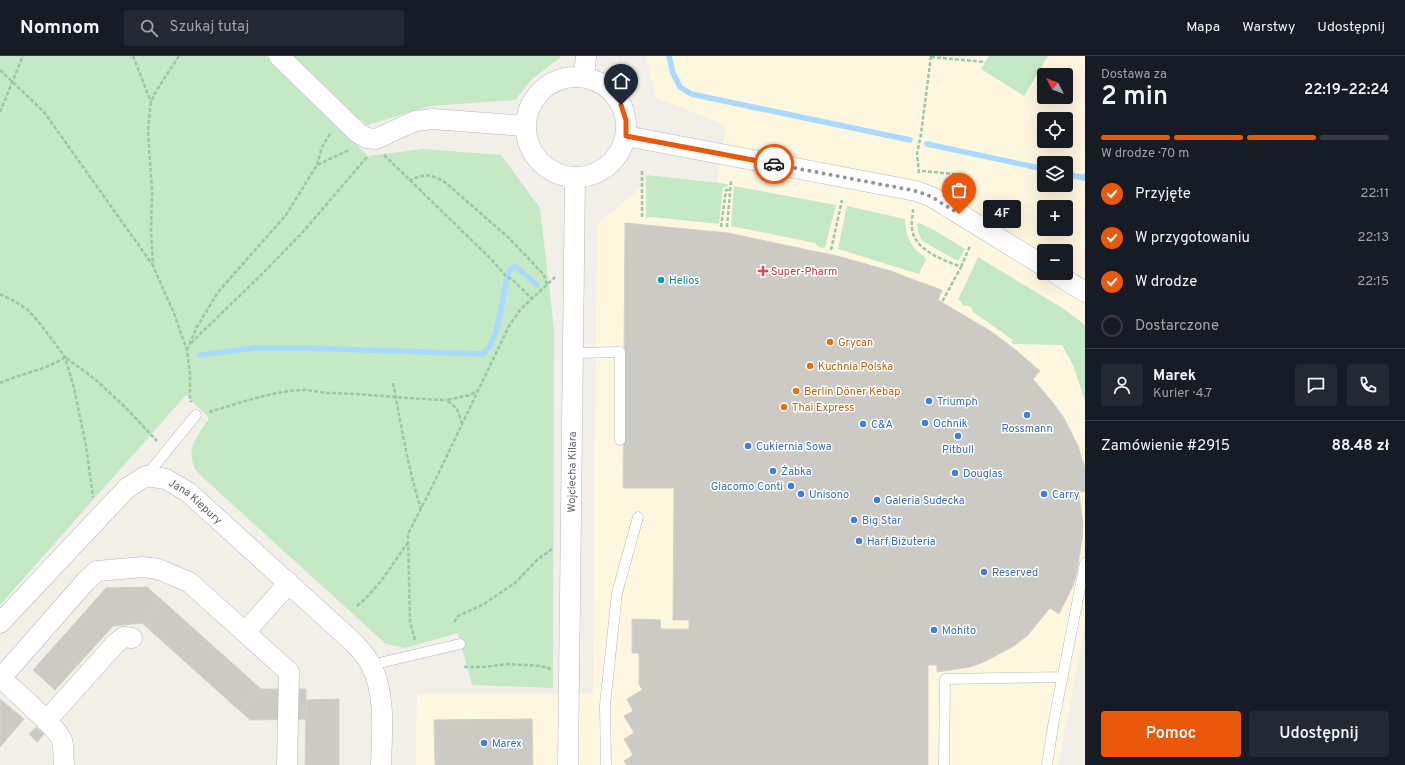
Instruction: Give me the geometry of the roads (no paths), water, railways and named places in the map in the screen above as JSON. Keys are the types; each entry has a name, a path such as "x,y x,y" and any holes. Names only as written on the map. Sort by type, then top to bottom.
{"street":[{"path":"279,56 358,133 369,140 376,139 415,121 433,119 525,126"},
{"path":"584,77 586,56"},
{"path":"584,77 599,82 612,92 621,105 626,120 626,136 621,150 613,162 602,171 589,176 575,178 560,175 545,168 534,156 527,142 525,126 529,109 538,94 551,83 567,78 584,77"},
{"path":"626,136 916,191 932,197 1037,262"},
{"name":"Wojciecha Kilara","path":"568,765 575,178"},
{"path":"1066,280 1085,292"},
{"path":"0,623 127,488 146,476"},
{"name":"Jana Kiepury","path":"146,476 166,479 188,492 352,641 365,656 371,665 378,686 381,702 381,765"},
{"path":"64,765 62,739 46,721 19,704 1,679 86,581 97,571 143,567 158,568 189,582 289,672 287,765"},
{"path":"245,632 289,583"},
{"path":"46,721 116,642 124,636 132,638"}],"lane":[{"path":"573,354 620,352 620,440"},
{"path":"146,476 196,416"},
{"path":"606,765 605,705 617,593 638,517"},
{"path":"1046,765 1085,563"},
{"path":"371,665 460,644"},
{"path":"944,765 945,679 1063,677"}],"waterway":[{"path":"669,56 673,73 680,87 691,94 910,140"},
{"path":"927,144 1037,168"},
{"path":"1073,176 1084,178 1085,176"},
{"path":"200,355 255,348 306,348 483,354 489,348 497,328 509,272 513,267 516,267 537,285"}],"place":[{"name":"4F","path":"959,214"},
{"name":"Super-Pharm","path":"763,271"},
{"name":"Helios","path":"661,280"},
{"name":"Grycan","path":"830,342"},
{"name":"Kuchnia Polska","path":"810,366"},
{"name":"Berlin Döner Kebap","path":"796,391"},
{"name":"Triumph","path":"929,401"},
{"name":"Thai Express","path":"784,407"},
{"name":"Rossmann","path":"1027,415"},
{"name":"Ochnik","path":"925,423"},
{"name":"C&A","path":"863,424"},
{"name":"Pitbull","path":"958,436"},
{"name":"Cukiernia Sowa","path":"748,446"},
{"name":"Żabka","path":"773,471"},
{"name":"Douglas","path":"955,473"},
{"name":"Giacomo Conti","path":"791,486"},
{"name":"Unisono","path":"801,494"},
{"name":"Carry","path":"1044,494"},
{"name":"Galeria Sudecka","path":"877,500"},
{"name":"Big Star","path":"854,520"},
{"name":"Harf Biżuteria","path":"859,541"},
{"name":"Reserved","path":"984,572"},
{"name":"Mohito","path":"934,630"},
{"name":"Marex","path":"484,743"}]}
